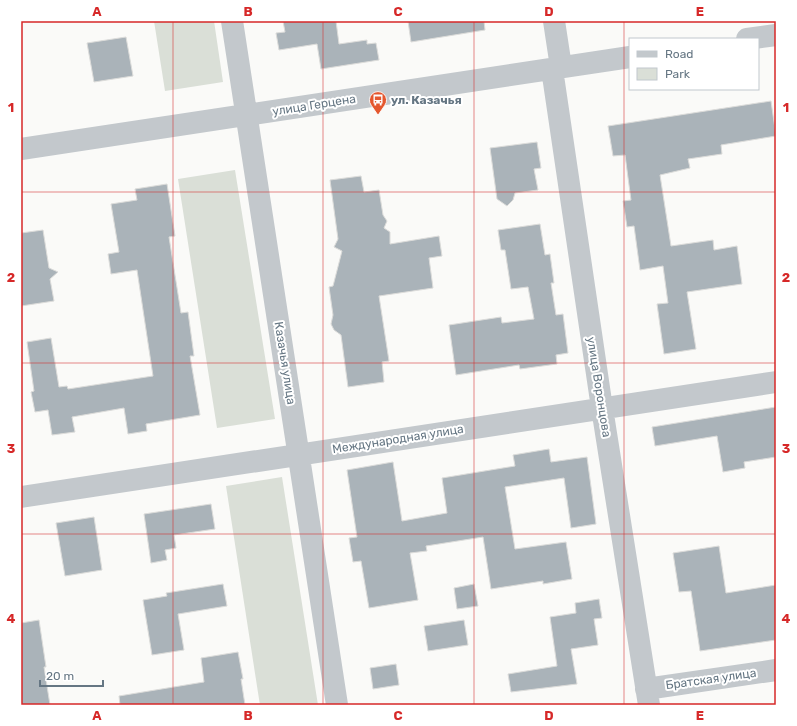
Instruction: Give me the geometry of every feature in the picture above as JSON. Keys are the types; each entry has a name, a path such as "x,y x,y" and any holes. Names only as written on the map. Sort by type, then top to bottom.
{"street":[{"name":"Казачья улица","path":"232,21 337,705"},
{"name":"улица Воронцова","path":"554,21 556,68 602,408 647,697"},
{"path":"754,38 776,35"},
{"name":"улица Герцена","path":"21,149 629,57"},
{"name":"Международная улица","path":"21,497 776,382"},
{"name":"Братская улица","path":"647,697 776,670"}],"green space":[{"path":"154,21 214,21 223,82 165,91"},
{"path":"235,170 275,419 217,428 178,179"},
{"path":"282,477 318,705 260,705 259,699 226,486"}],"building":[{"path":"283,21 336,21 339,44 367,40 367,44 376,43 379,60 321,69 317,44 279,50 276,33 285,32"},
{"path":"408,21 484,21 485,30 411,42"},
{"path":"126,37 133,76 94,82 87,43"},
{"path":"771,101 776,136 721,145 722,154 688,159 690,168 660,175 671,246 713,240 714,250 737,246 742,284 687,292 696,349 664,354 657,304 668,303 663,266 640,270 634,226 627,227 623,201 631,200 625,155 613,156 608,126"},
{"path":"537,142 541,168 534,169 538,190 515,193 513,200 507,206 497,199 490,148"},
{"path":"361,176 364,192 379,190 383,215 387,221 384,228 390,232 390,244 439,236 442,256 429,258 433,288 379,296 389,361 382,362 384,382 348,387 341,335 334,330 331,324 333,315 329,287 333,286 342,251 334,247 338,239 330,180"},
{"path":"167,184 175,236 169,237 181,313 188,312 194,356 190,356 200,415 146,424 147,431 128,434 124,408 72,417 75,432 52,435 48,410 35,412 31,392 34,391 27,342 51,338 59,387 67,386 68,389 153,376 137,270 111,274 108,254 119,252 111,204 137,200 135,189"},
{"path":"540,224 545,255 550,254 554,283 551,283 556,315 563,314 568,353 556,355 557,364 520,369 519,365 456,375 449,325 501,317 502,323 534,319 528,287 511,289 505,250 501,250 498,230"},
{"path":"43,230 49,268 58,272 50,279 54,301 21,306 21,233"},
{"path":"776,407 776,457 744,462 745,468 723,472 717,436 655,446 652,427"},
{"path":"549,449 551,462 587,457 596,524 571,528 564,478 505,487 515,549 566,542 572,579 543,584 543,581 491,589 483,537 426,546 427,551 410,553 418,600 369,608 361,561 353,562 349,538 357,537 347,470 393,462 402,521 447,513 442,478 515,466 513,455"},
{"path":"211,504 215,529 174,535 176,548 165,550 167,560 151,563 144,514"},
{"path":"94,517 102,570 65,576 56,523"},
{"path":"719,546 726,593 776,585 776,640 700,651 691,591 679,592 673,553"},
{"path":"223,584 227,606 178,614 184,650 152,655 143,600 167,596 166,593"},
{"path":"474,584 478,606 457,609 454,588"},
{"path":"599,599 602,618 594,619 598,645 571,649 577,684 511,692 508,674 557,666 550,617 576,613 575,603"},
{"path":"39,620 50,705 21,705 21,623"},
{"path":"464,620 468,645 428,651 424,626"},
{"path":"238,652 243,679 241,679 245,705 120,705 119,696 204,682 201,658"},
{"path":"396,664 399,685 373,689 370,668"}],"place":[{"name":"ул. Казачья","path":"378,115"}]}
